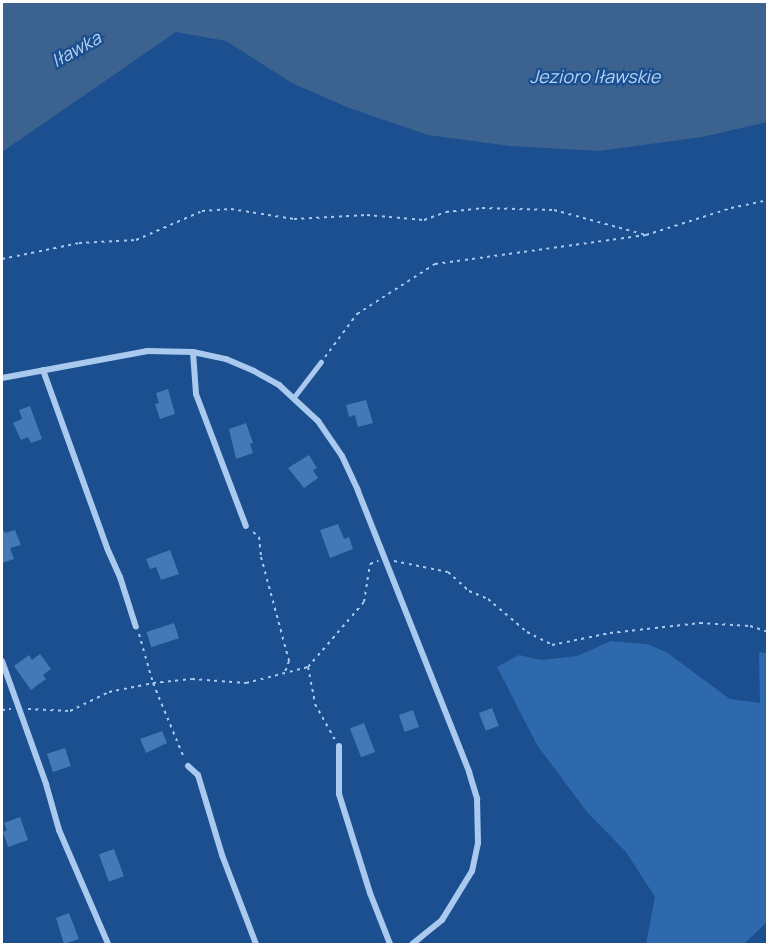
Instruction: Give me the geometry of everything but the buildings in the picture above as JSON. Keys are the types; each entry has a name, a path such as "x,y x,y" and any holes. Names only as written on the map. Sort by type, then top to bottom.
{"street":[{"path":"2,378 147,351 193,352 226,359 254,371 294,397 318,421 342,456 469,772 477,799 478,843 472,871 442,920 412,945"},
{"path":"193,352 196,394 246,526"},
{"path":"43,370 107,548 120,577 136,627"},
{"path":"2,661 46,784 58,830 108,945"},
{"path":"339,746 339,794 370,893 390,945"},
{"path":"188,766 198,775 222,855 256,945"}],"lane":[{"path":"294,397 321,362"}],"path":[{"path":"321,362 357,314 435,264 646,235 673,229 731,208 768,200"},
{"path":"2,260 79,243 136,240 202,212 231,209 294,219 368,215 424,219 446,212 482,208 554,210 646,235"},
{"path":"246,526 259,537 261,557 289,661 284,675"},
{"path":"2,710 70,711 109,692 153,683 192,679 246,683 308,667 364,602 370,564 383,558 448,572 469,591 488,599 527,632 552,645 610,633 700,623 750,626 768,632"},
{"path":"136,627 153,683 188,766"},
{"path":"308,667 315,704 339,746"}],"shaded area":[{"path":"611,641 647,644 666,652 730,699 760,703 759,652 767,653 767,922 744,944 646,944 655,897 626,852 587,812 537,745 497,667 519,655 541,660 577,656"}],"water":[{"name":"Jezioro Iławskie","path":"2,2 767,2 767,122 702,137 599,151 510,146 428,135 349,108 292,83 226,41 176,32 2,152"}],"water label":[{"name":"Iławka","path":"76,49"}]}
